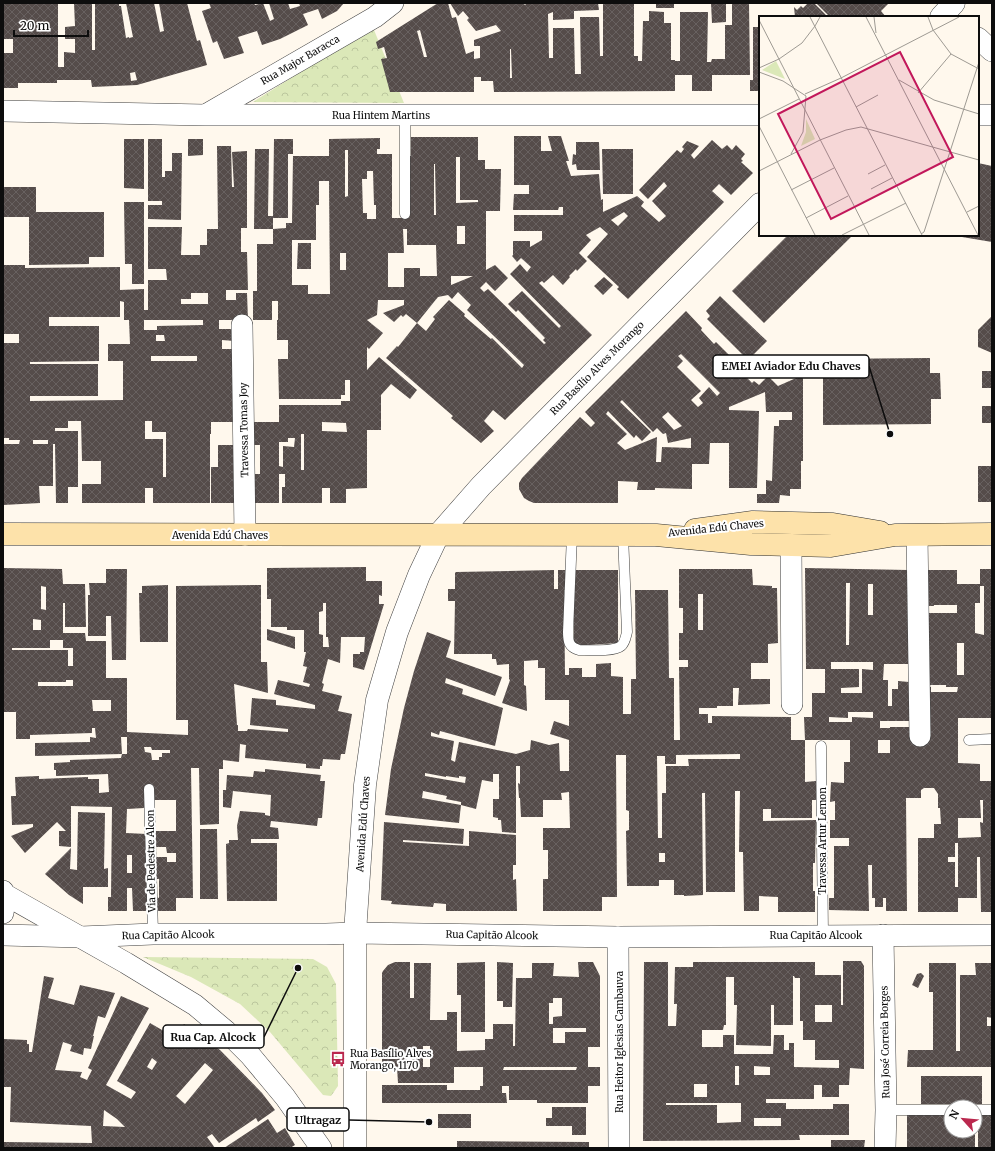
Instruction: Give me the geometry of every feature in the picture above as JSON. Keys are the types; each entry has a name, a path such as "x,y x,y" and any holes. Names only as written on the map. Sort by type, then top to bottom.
{"main road":[{"name":"Avenida Edú Chaves","path":"656,535 753,522 833,524 895,535"},
{"name":"Avenida Edú Chaves","path":"3,534 656,535 752,544 832,546 895,535 992,534"}],"street":[{"name":"Rua Major Baracca","path":"206,115 372,10 393,3"},
{"path":"979,39 992,52"},
{"name":"Rua Hintem Martins","path":"3,111 206,115 759,115"},
{"path":"979,114 992,114"},
{"name":"Rua Basílio Alves Morango","path":"438,535 481,486 759,205"},
{"name":"Travessa Tomas Joy","path":"242,325 245,535"},
{"name":"Avenida Edú Chaves","path":"355,933 365,785 377,700 397,632 419,575 438,535"},
{"path":"917,535 920,736"},
{"path":"792,545 792,704"},
{"path":"3,899 81,938 126,963 195,1006 226,1031 250,1055 284,1097 321,1148"},
{"path":"355,933 355,1148"},
{"name":"Rua Capitão Alcook","path":"3,935 81,938 153,934 355,933 618,936 992,935"},
{"name":"Rua José Correia Borges","path":"883,935 886,1110 885,1148"},
{"name":"Rua Heitor Iglesias Cambauva","path":"618,936 619,1148"}],"lane":[{"path":"405,115 405,214"},
{"path":"572,535 568,641 570,646 579,650 614,649 621,646 625,639 627,632 623,535"},
{"path":"969,740 992,739"},
{"name":"Travessa Artur Lemon","path":"822,746 823,935"},
{"name":"Via de Pedestre Alcon","path":"149,789 153,934"},
{"path":"886,1110 943,1110"}],"green space":[{"path":"374,30 404,103 253,102 304,70"},
{"path":"143,957 313,959 327,967 336,984 338,1086 331,1096 323,1095 270,1032 240,1004 191,977"}],"building":[{"path":"3,3 58,3 58,67 64,67 64,52 75,53 75,39 65,39 65,27 75,26 74,3 92,3 92,50 95,50 95,3 119,3 119,6 121,6 126,38 129,38 133,37 126,3 154,3 160,32 164,31 159,3 187,3 197,41 200,40 207,65 137,85 92,87 91,80 57,80 57,83 18,83 18,88 3,88 3,53 13,53 13,39 3,39","holes":["135,72 137,80 131,81 130,73"]},
{"path":"209,3 254,3 255,5 263,3 270,21 274,19 269,3 288,3 290,9 300,6 299,3 344,3 337,11 322,19 318,9 303,14 308,25 280,39 262,45 257,31 238,37 244,53 224,59 217,41 213,43 202,11 211,8"},
{"path":"438,3 448,3 452,18 456,17 466,54 474,51 474,59 480,58 480,46 474,46 474,40 501,31 496,25 476,31 467,20 469,18 463,11 458,16 450,3 523,3 525,5 527,3 598,3 599,10 574,11 574,19 553,20 553,12 548,14 549,58 553,58 553,28 574,28 575,74 581,74 580,17 599,17 600,56 603,56 603,3 634,3 634,56 638,56 638,61 642,61 643,21 649,21 649,11 664,12 664,23 671,23 671,60 675,61 680,61 680,12 708,12 707,62 711,62 712,59 725,59 725,25 732,25 732,3 749,3 750,75 712,75 712,91 692,91 692,75 675,75 675,91 494,92 493,81 481,81 481,77 474,77 474,92 390,92 381,59 387,58 384,47 378,49 376,42","holes":["420,30 427,57 424,57 417,31","511,49 512,78 510,78"]},
{"path":"656,3 674,3 674,8 656,8"},
{"path":"711,3 726,3 726,22 712,23"},
{"path":"808,3 814,3 827,16 795,16 794,7 797,10 801,6 803,8"},
{"path":"816,3 889,3 881,11 885,16 829,16"},
{"path":"753,27 759,27 759,91 750,91 750,80 753,80"},
{"path":"514,136 541,136 541,151 552,151 548,136 561,136 569,161 566,161 571,176 599,174 601,200 603,199 603,212 637,196 644,202 641,206 659,222 666,216 652,201 667,186 664,182 648,199 639,190 677,150 681,153 684,149 682,147 687,141 699,146 691,155 694,159 712,140 722,149 727,145 732,150 736,145 745,154 741,159 743,161 741,162 753,173 731,195 719,184 712,191 724,202 628,299 617,289 619,287 587,257 608,234 600,227 586,235 591,240 579,253 587,261 577,271 576,269 569,276 570,277 563,285 553,275 544,283 542,281 539,283 592,335 505,420 493,410 484,421 494,431 481,443 451,418 453,416 386,358 397,346 398,347 417,323 406,314 403,317 401,315 394,322 383,313 404,305 404,300 378,300 377,315 367,320 383,333 369,349 367,347 367,370 379,357 417,390 410,399 391,384 381,395 381,430 367,430 367,488 346,489 346,503 330,503 330,488 322,488 322,503 282,503 282,487 285,487 285,474 279,474 279,503 252,503 252,474 260,474 260,445 252,445 251,422 279,422 279,405 341,405 341,401 350,401 350,380 345,380 345,395 341,395 341,399 279,399 278,359 288,359 288,340 277,340 278,301 272,301 272,320 253,320 253,291 257,291 257,244 273,244 273,229 286,228 286,223 292,223 293,156 329,156 329,139 380,138 380,149 377,149 377,154 392,154 392,218 403,218 407,156 411,156 411,137 478,137 478,160 485,160 485,169 501,169 500,211 486,211 486,270 495,265 508,278 495,291 486,282 480,288 484,292 488,289 544,344 546,343 543,340 545,338 518,310 516,312 508,304 522,291 559,328 561,326 510,274 520,264 527,272 531,267 521,258 517,262 512,256 513,241 530,241 530,247 542,240 542,231 514,231 514,215 563,215 563,207 559,207 558,210 513,210 514,194 529,194 529,185 514,185","holes":["345,150 348,150 348,196 345,197","456,157 460,157 460,200 478,200 478,202 456,203","435,164 436,215 434,215","367,171 373,171 376,219 367,219 367,213 363,213 362,179 367,179","319,181 329,181 330,294 308,294 308,285 292,285 292,240 316,240 316,205 319,205","624,212 628,216 618,226 611,220","457,226 465,226 465,244 457,244","403,229 407,229 407,245 436,245 437,276 420,276 420,268 404,268 404,287 388,287 388,253 404,253","340,253 346,253 346,270 340,270","451,276 473,276 451,285","458,292 471,305 467,310 524,365 522,368 492,338 491,339 464,316 465,314 449,300 433,317 435,319 426,331 417,323 438,297 448,295 452,299","322,422 346,423 347,432 322,431","301,434 304,434 304,470 301,470","288,438 295,438 294,447 283,446 283,467 279,466 279,442 288,442"]},
{"path":"124,139 144,139 144,189 124,188"},
{"path":"148,139 162,139 162,177 165,177 165,171 172,171 172,153 182,153 181,220 148,219 148,205 162,205 162,201 148,201"},
{"path":"188,139 203,139 203,155 188,156"},
{"path":"274,139 293,139 293,154 288,154 288,218 273,218 273,229 254,229 255,149 269,149 268,216 273,216"},
{"path":"576,142 599,142 600,170 577,170 576,164 572,165 573,154 576,155"},
{"path":"217,146 231,146 232,187 234,187 232,152 247,151 247,228 241,228 241,252 247,252 248,290 226,290 226,300 236,300 236,293 247,293 248,320 219,320 219,329 234,329 234,341 222,340 222,349 235,349 236,422 211,422 210,503 153,503 153,488 145,488 145,503 82,503 82,484 101,484 101,461 82,461 81,421 68,421 68,428 55,428 55,431 78,431 78,487 68,487 68,503 56,503 55,444 53,444 53,486 39,486 40,503 3,505 3,444 19,444 20,440 9,440 9,438 3,438 3,343 19,343 19,334 3,334 3,265 25,265 25,268 120,267 120,290 144,289 144,310 148,310 148,280 167,280 166,269 148,269 148,227 182,227 181,255 200,255 200,245 207,245 207,229 218,229","holes":["191,293 208,293 208,304 181,304 181,299 191,299","120,301 124,302 124,320 129,320 130,344 108,344 108,361 123,361 123,400 30,401 30,396 98,396 98,364 30,364 30,362 99,361 99,326 49,326 49,317 120,317","144,320 203,320 203,325 157,326 157,330 144,330","156,335 164,335 165,341 156,341","151,356 197,356 197,361 151,361","145,421 152,421 152,432 166,432 166,477 163,477 163,439 145,439","33,440 48,440 48,444 33,444"]},
{"path":"602,149 633,149 633,194 603,194"},
{"path":"979,163 992,166 992,242 956,236 979,236"},
{"path":"3,187 36,187 36,212 104,212 104,257 89,257 89,264 29,265 29,217 3,217"},
{"path":"124,202 144,202 144,284 132,284 132,264 125,264"},
{"path":"787,236 852,236 764,323 732,291"},
{"path":"298,243 311,243 311,269 297,269"},
{"path":"604,277 613,285 603,295 594,286"},
{"path":"720,296 767,341 748,360 707,319 710,316 706,311"},
{"path":"686,311 702,328 701,330 714,344 716,342 732,358 730,360 752,383 754,381 759,385 768,376 778,386 803,375 803,461 801,461 801,489 790,489 790,496 780,495 779,503 757,503 757,494 766,494 766,480 772,481 774,426 779,426 779,420 792,420 792,412 766,412 765,392 729,407 729,410 759,411 757,488 729,488 729,443 710,443 709,464 692,464 692,489 655,488 655,490 637,490 638,482 618,481 618,503 534,503 524,498 519,489 519,483 522,478 580,417 591,427 595,423 585,412","holes":["681,354 720,393 717,396 709,387 699,398 703,403 698,407 691,400 701,391 677,367 683,361 678,356","622,400 653,432 657,428 663,434 666,433 668,443 691,438 691,448 662,447 661,462 656,462 657,437 625,450 617,443 627,434 606,414 608,411 634,438 636,435 642,441 651,432 620,402","668,412 682,426 674,430 662,417"]},
{"path":"992,316 992,353 978,347 978,330"},
{"path":"930,358 930,373 940,373 941,399 931,399 931,424 823,425 823,359"},
{"path":"982,371 992,371 992,388 982,388"},
{"path":"982,406 992,406 992,423 982,423"},
{"path":"218,445 238,445 238,503 211,503 211,467 218,467"},
{"path":"978,466 992,466 992,502 978,502"},
{"path":"366,567 366,581 382,581 382,596 379,595 379,604 384,604 364,670 353,667 353,654 360,654 360,652 364,652 365,637 341,637 340,663 328,659 322,683 324,684 322,691 342,696 338,711 352,714 345,754 341,754 340,760 323,759 320,769 306,768 306,764 245,758 246,745 240,744 239,762 223,760 223,769 219,769 219,824 200,825 199,768 191,768 193,898 176,898 176,911 156,911 156,897 159,898 159,879 156,879 156,857 167,857 167,862 176,862 176,853 167,853 166,847 156,847 155,831 176,831 176,800 152,800 152,786 144,786 144,808 127,809 126,833 147,834 147,911 133,911 132,888 127,888 127,911 108,911 108,897 111,897 112,807 71,806 71,847 59,846 59,831 66,831 57,822 25,853 11,836 33,827 33,824 12,825 11,796 16,796 15,777 39,776 39,779 88,777 88,779 99,779 99,793 109,792 108,774 56,776 54,763 70,762 70,760 121,758 122,754 35,756 35,743 90,742 90,737 96,738 95,728 92,728 92,733 30,735 30,739 16,739 16,712 3,712 3,568 62,569 63,584 85,584 86,627 65,627 65,603 63,603 63,633 85,633 86,641 106,641 106,678 127,678 127,732 188,735 188,720 176,720 176,586 261,585 261,662 267,662 268,693 234,684 238,731 247,731 248,729 288,732 288,729 250,725 252,698 276,700 276,705 315,709 315,705 274,694 278,680 309,687 310,684 303,682 307,667 303,666 306,652 304,652 304,630 287,630 287,627 271,627 271,599 267,599 267,568","holes":["41,586 46,587 46,610 41,609","323,603 326,603 326,637 328,637 329,647 323,647 323,635 319,634 319,612 323,611","33,619 41,620 41,630 33,630","50,640 63,640 63,648 73,648 73,666 68,666 68,650 12,650 12,648 50,648","66,680 73,680 73,686 38,686 38,682 66,682","92,700 111,700 111,711 93,711","121,737 127,737 127,754 122,754","144,747 151,747 152,750 170,750 170,753 162,753 162,757 159,757 159,760 152,760 151,753 145,752","127,855 132,855 132,873 127,873"]},
{"path":"805,568 908,570 909,664 884,664 883,680 888,680 888,706 892,706 892,689 898,689 898,681 909,682 909,706 911,706 911,721 880,721 880,728 914,727 923,687 931,687 931,692 957,692 958,687 946,687 946,685 923,685 922,613 957,613 957,605 922,606 922,570 957,570 957,584 980,584 980,569 992,569 992,718 958,718 958,763 980,764 980,781 992,781 992,912 981,912 980,857 977,857 977,898 958,898 958,912 918,912 918,838 934,838 934,824 941,824 940,808 938,808 938,794 934,788 924,788 921,790 921,798 906,798 907,911 886,911 886,898 883,898 883,907 875,907 875,898 872,898 872,865 868,865 869,911 829,910 829,898 834,898 834,846 849,846 849,838 830,838 830,820 835,820 835,801 830,802 831,782 844,783 844,762 850,762 850,740 805,740 804,717 812,717 812,693 825,693 825,669 806,669","holes":["846,583 850,583 849,645 846,645","868,584 873,584 873,615 868,615","980,586 984,586 984,635 975,633 975,603 980,603","957,643 964,643 964,675 957,675","831,662 873,662 873,670 862,669 862,693 841,693 841,688 859,687 859,669 831,669","848,712 873,712 873,718 852,717 852,722 829,722 829,717 848,718","878,740 890,740 890,753 878,753","980,800 983,800 983,823 980,822 981,837 958,838 958,818 981,818","955,843 958,843 958,887 955,887 955,862 948,862 948,857 955,857"]},
{"path":"106,569 127,569 126,660 112,660 111,616 106,616 106,636 88,636 88,595 90,595 89,583 106,583"},
{"path":"679,569 752,569 753,585 772,586 772,588 777,588 778,643 768,644 768,663 751,663 751,679 770,679 770,704 738,705 739,688 733,688 733,706 699,708 699,714 708,714 708,723 712,723 712,716 791,717 791,740 805,740 805,782 816,781 816,800 812,800 812,818 771,818 771,809 763,809 763,821 816,820 815,863 813,863 815,912 778,912 778,897 759,896 759,911 744,911 743,852 739,852 740,791 735,791 735,892 706,892 705,793 702,793 703,895 674,895 674,880 659,880 659,886 627,886 626,831 629,830 629,811 626,810 626,755 616,755 617,897 602,897 602,911 543,911 543,879 548,879 548,850 543,850 543,828 570,828 569,792 561,793 562,800 543,800 543,817 521,817 518,783 520,784 520,766 516,766 516,833 502,832 501,820 493,817 493,799 499,799 499,774 493,774 493,782 482,780 476,809 461,805 459,823 385,815 391,769 404,708 427,632 451,641 446,657 502,677 495,696 446,678 445,683 463,689 462,694 503,708 495,746 440,731 439,735 431,732 431,736 454,741 451,760 455,762 459,742 516,754 530,750 531,740 549,745 559,743 560,771 569,771 569,740 550,734 554,721 569,726 569,700 545,700 545,668 538,668 538,660 524,661 524,685 526,686 527,711 502,703 510,680 509,664 497,665 496,659 492,659 492,654 454,654 455,601 448,601 448,589 455,589 456,572 554,570 554,589 558,589 558,570 569,570 569,590 564,590 565,675 569,675 569,668 582,668 582,677 596,677 596,664 611,663 611,676 623,677 623,714 631,714 631,679 636,679 635,590 668,590 669,678 674,678 674,740 680,740 679,667 688,667 688,660 679,660 679,633 683,633 683,608 679,608","holes":["698,594 703,594 703,630 698,630","740,754 740,759 688,759 689,766 666,766 666,793 662,793 662,838 658,838 657,756 665,756 665,764 676,764 676,755","425,773 446,777 466,777 465,783 425,776","423,791 447,796 446,799 461,802 461,805 422,798","659,853 665,853 665,862 659,862"]},
{"path":"574,570 618,570 618,643 574,646"},
{"path":"168,585 168,642 140,642 139,593 142,593 142,586"},
{"path":"267,629 295,637 295,649 267,640"},
{"path":"265,769 321,775 320,781 325,781 322,818 318,818 317,826 271,821 270,827 278,828 279,839 251,839 251,843 277,843 277,901 227,901 226,844 229,843 229,840 238,840 237,826 240,811 265,813 265,815 270,816 271,795 233,791 231,808 223,807 223,790 226,790 227,775 253,777 254,771 265,772"},
{"path":"78,812 105,813 104,869 108,868 108,887 83,887 83,904 69,895 45,874 71,848 70,869 77,870"},
{"path":"384,822 464,829 463,844 403,840 403,842 469,846 469,831 516,835 516,865 513,865 513,880 516,879 517,911 446,911 446,904 434,903 433,907 391,904 392,901 381,900"},
{"path":"200,829 217,829 218,899 200,899"},
{"path":"843,961 861,961 864,966 864,1069 850,1068 849,1085 839,1085 839,1097 822,1097 822,1085 814,1085 814,1099 766,1099 766,1103 786,1103 786,1109 833,1109 833,1104 849,1104 849,1135 799,1135 800,1140 643,1141 644,962 668,962 668,1026 676,1026 677,1004 674,1004 675,967 693,967 693,962 815,962 815,975 841,975 841,1005 843,1005","holes":["793,976 795,978 800,978 800,1021 803,1021 803,1040 815,1040 815,1060 839,1060 839,1068 794,1067 794,1043 789,1043 789,1050 784,1050 784,1035 774,1035 773,1054 734,1054 734,1035 723,1035 723,1047 702,1047 702,1030 723,1030 724,1025 726,1025 726,977 734,977 734,1005 737,1005 736,1045 771,1046 771,1005 774,1005 774,1025 793,1025","815,1005 832,1005 832,1022 815,1022","735,1066 739,1066 739,1085 735,1085","754,1066 770,1067 770,1075 754,1075","694,1084 707,1084 707,1097 694,1097","666,1103 741,1103 741,1122 717,1123 717,1105 666,1105","754,1118 781,1118 781,1126 754,1126"]},
{"path":"395,962 410,962 410,998 414,998 414,963 431,963 430,1020 447,1020 447,1012 457,1012 457,1051 485,1050 485,1039 493,1039 493,1024 513,1024 513,1046 515,1046 516,978 532,978 532,963 554,963 553,976 579,977 578,962 593,962 600,976 600,1047 588,1047 588,1067 600,1067 600,1086 588,1086 588,1103 537,1103 537,1100 509,1100 509,1086 502,1086 502,1093 506,1093 507,1103 382,1103 382,1085 447,1085 447,1090 480,1090 480,1086 483,1086 483,1067 454,1067 454,1083 398,1083 397,1067 382,1067 382,973 388,965","holes":["553,998 562,998 562,1016 553,1017 553,1024 549,1024 549,1003 553,1003","553,1028 586,1028 586,1032 565,1032 565,1043 553,1043","423,1046 430,1046 430,1067 423,1067","504,1067 577,1067 576,1070 503,1070"]},
{"path":"485,962 485,1032 461,1032 461,995 457,995 457,963"},
{"path":"497,962 513,963 512,1007 503,1007 503,1001 497,1001"},
{"path":"929,963 956,963 956,1051 960,1051 960,975 976,975 975,963 992,963 992,1018 987,1017 987,1026 992,1026 992,1067 907,1067 908,1050 933,1050 933,992 929,992"},
{"path":"921,973 924,976 918,988 912,985 917,974"},
{"path":"44,976 54,978 48,998 74,1005 80,985 115,993 105,1018 98,1016 91,1049 84,1048 83,1055 70,1051 72,1045 63,1042 55,1070 82,1072 80,1077 87,1080 92,1070 88,1068 121,996 149,1008 106,1085 131,1099 136,1092 117,1081 150,1023 174,1037 184,1024 220,1050 262,1093 275,1110 258,1122 256,1118 219,1143 212,1134 207,1137 215,1148 3,1148 3,1142 92,1143 91,1126 10,1122 11,1087 3,1087 3,1039 27,1040 27,1044 29,1044 29,1052 32,1052","holes":["152,1058 157,1062 152,1070 147,1067","205,1063 213,1070 185,1104 176,1096","104,1110 125,1127 103,1126"]},
{"path":"921,1076 982,1076 982,1099 943,1099 943,1104 921,1104"},
{"path":"552,1107 586,1107 586,1135 572,1135 572,1126 546,1126 546,1118 552,1118"},
{"path":"438,1114 471,1114 471,1128 438,1128"},
{"path":"907,1115 943,1115 943,1139 975,1139 975,1148 907,1148"},
{"path":"983,1115 992,1115 992,1148 978,1148 978,1139 983,1139"},
{"path":"268,1119 277,1133 285,1128 295,1145 290,1148 224,1148"},
{"path":"831,1140 865,1140 864,1148 831,1148"},
{"path":"457,1141 589,1142 589,1148 457,1148"}],"place":[{"name":"EMEI Aviador Edu Chaves","path":"890,434"},
{"name":"Rua Cap. Alcock","path":"298,968"},
{"name":"Rua Basílio Alves Morango, 1170","path":"338,1059"},
{"name":"Ultragaz","path":"429,1122"}]}
